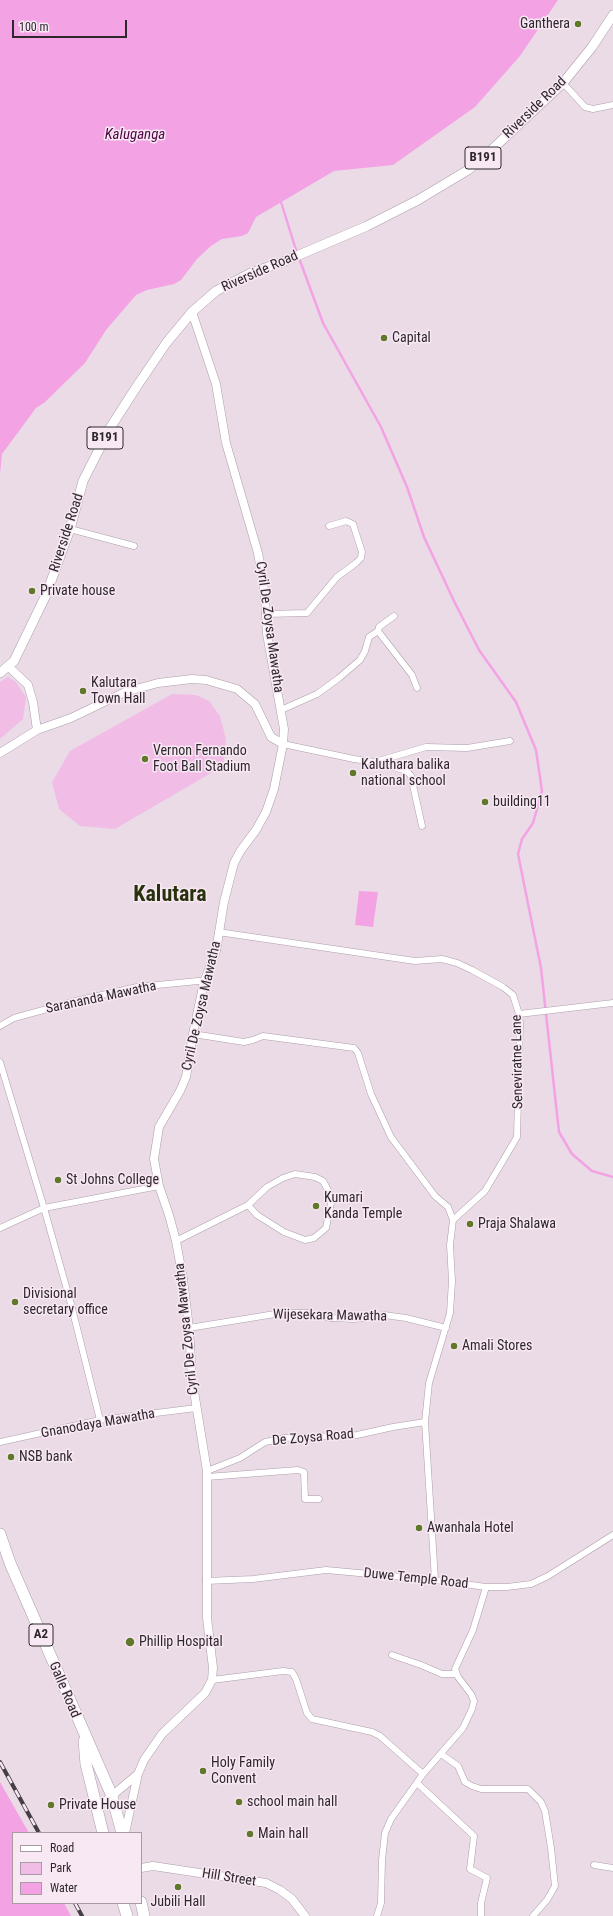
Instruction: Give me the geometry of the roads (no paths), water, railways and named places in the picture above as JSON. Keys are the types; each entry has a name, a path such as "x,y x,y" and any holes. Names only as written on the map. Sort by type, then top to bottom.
{"highway":[{"name":"Galle Road","path":"0,1534 13,1570 112,1796 124,1832"},
{"name":"Galle Road","path":"84,1734 86,1764 103,1832"},
{"path":"123,1904 127,1916"},
{"path":"141,1904 144,1916"}],"main road":[{"name":"Riverside Road","path":"0,673 14,662 46,595 70,529 83,481 110,428 167,342 192,312 216,291 251,273 285,261 373,223 418,200 468,170 563,83 592,47 613,15"}],"street":[{"path":"563,83 585,107 593,109 613,105"},
{"name":"Cyril De Zoysa Mawatha","path":"192,312 216,384 226,442 258,553 266,595 267,634 284,729 283,744 274,789 266,812 234,863 218,932 216,951 204,982 186,1077 180,1091 159,1127 154,1159 159,1186 176,1241 183,1279 189,1328 192,1379 207,1474 206,1581 207,1618 213,1668 212,1680"},
{"path":"266,614 306,613 337,577 361,558 362,552 353,524 346,521 329,526"},
{"path":"70,529 134,546"},
{"path":"281,710 317,694 339,678 360,660 365,651 369,637 378,631 379,627 394,616"},
{"path":"378,631 412,676 417,688"},
{"path":"8,666 28,685 33,702 37,730"},
{"path":"0,753 37,730 71,718 125,692 158,683 192,679 206,680 237,689 255,704 271,737 283,744 354,759 376,762 407,771 411,776 422,826"},
{"path":"376,762 426,747 467,748 510,741"},
{"name":"Seneviratne Lane","path":"218,932 415,961 442,959 457,963 503,987 513,995 520,1014 518,1137 485,1191 454,1220"},
{"name":"Sarananda Mawatha","path":"0,1026 14,1018 80,1000 137,987 198,981 204,982"},
{"path":"520,1014 613,1003"},
{"path":"193,1034 244,1042 263,1036 354,1048 358,1053 371,1094 391,1137 431,1190 448,1207 454,1220 450,1245 452,1281 450,1313 429,1383 425,1422 435,1580"},
{"path":"0,1062 71,1304 100,1420"},
{"path":"176,1241 248,1205 267,1187 283,1178 295,1174 315,1177 323,1181 329,1192 331,1203 326,1228 314,1238 305,1240 284,1232 257,1216 248,1205"},
{"path":"0,1228 44,1208 159,1186"},
{"name":"Wijesekara Mawatha","path":"189,1328 281,1313 307,1313 331,1318 354,1319 384,1316 406,1318 446,1328"},
{"name":"Gnanodaya Mawatha","path":"0,1442 100,1420 196,1408"},
{"name":"De Zoysa Road","path":"207,1474 240,1458 265,1442 285,1438 357,1435 393,1426 425,1422"},
{"path":"207,1474 298,1470 304,1472 305,1499 319,1499"},
{"name":"Duwe Temple Road","path":"206,1581 253,1579 326,1570 435,1580 486,1587 507,1587 531,1584 548,1576 613,1536"},
{"path":"377,1916 381,1903 382,1860 385,1833 391,1819 423,1774 462,1728 472,1709 474,1700 456,1674 455,1670 457,1662 473,1630 486,1587"},
{"path":"392,1655 442,1674 456,1674"},
{"path":"124,1832 138,1774 144,1760 162,1734 205,1693 212,1680 283,1671 292,1672 296,1679 307,1713 312,1719 372,1732 380,1736 423,1774"},
{"path":"441,1754 458,1766 465,1782 472,1786 481,1789 528,1788 541,1802 546,1819 555,1886 547,1900 533,1916"},
{"path":"96,1808 138,1774"},
{"path":"417,1783 474,1836 470,1869 487,1878 481,1903 481,1916"},
{"path":"594,1865 613,1868"},
{"name":"Hill Street","path":"142,1868 153,1866 266,1883 280,1890 292,1899 305,1916"}],"water":[{"name":"Kaluganga","path":"0,0 558,0 520,56 475,107 393,165 334,171 256,217 248,233 242,236 222,239 211,246 197,259 181,280 174,284 147,290 136,295 106,330 85,363 44,403 36,408 2,454 0,474"},
{"path":"359,891 378,892 373,927 355,925"},
{"path":"0,1782 28,1832 12,1832 12,1904 65,1904 71,1916 0,1916"}],"waterway":[{"path":"281,202 297,253"},
{"path":"299,258 323,323 381,427 407,487 424,537 454,601 479,650 516,702 536,750 542,791 533,823 522,839 518,854 541,968 559,1132 572,1154 592,1171 613,1177"}],"railway":[{"path":"0,1762 38,1832"},
{"path":"76,1904 82,1916"}],"place":[{"name":"Ganthera","path":"578,24"},
{"name":"Capital","path":"384,338"},
{"name":"Private house","path":"32,591"},
{"name":"Kalutara Town Hall","path":"83,691"},
{"name":"Vernon Fernando Foot Ball Stadium","path":"145,759"},
{"name":"Kaluthara balika national school","path":"353,773"},
{"name":"building11","path":"485,802"},
{"name":"St Johns College","path":"58,1180"},
{"name":"Kumari Kanda Temple","path":"316,1206"},
{"name":"Praja Shalawa","path":"470,1224"},
{"name":"Divisional secretary office","path":"15,1302"},
{"name":"Amali Stores","path":"454,1346"},
{"name":"NSB bank","path":"11,1457"},
{"name":"Awanhala Hotel","path":"419,1528"},
{"name":"Phillip Hospital","path":"130,1642"},
{"name":"Holy Family Convent","path":"203,1771"},
{"name":"school main hall","path":"239,1802"},
{"name":"Private House","path":"51,1805"},
{"name":"Main hall","path":"250,1834"},
{"name":"Jubili Hall","path":"178,1887"}],"district":[{"name":"Kalutara","path":"170,895"}]}
